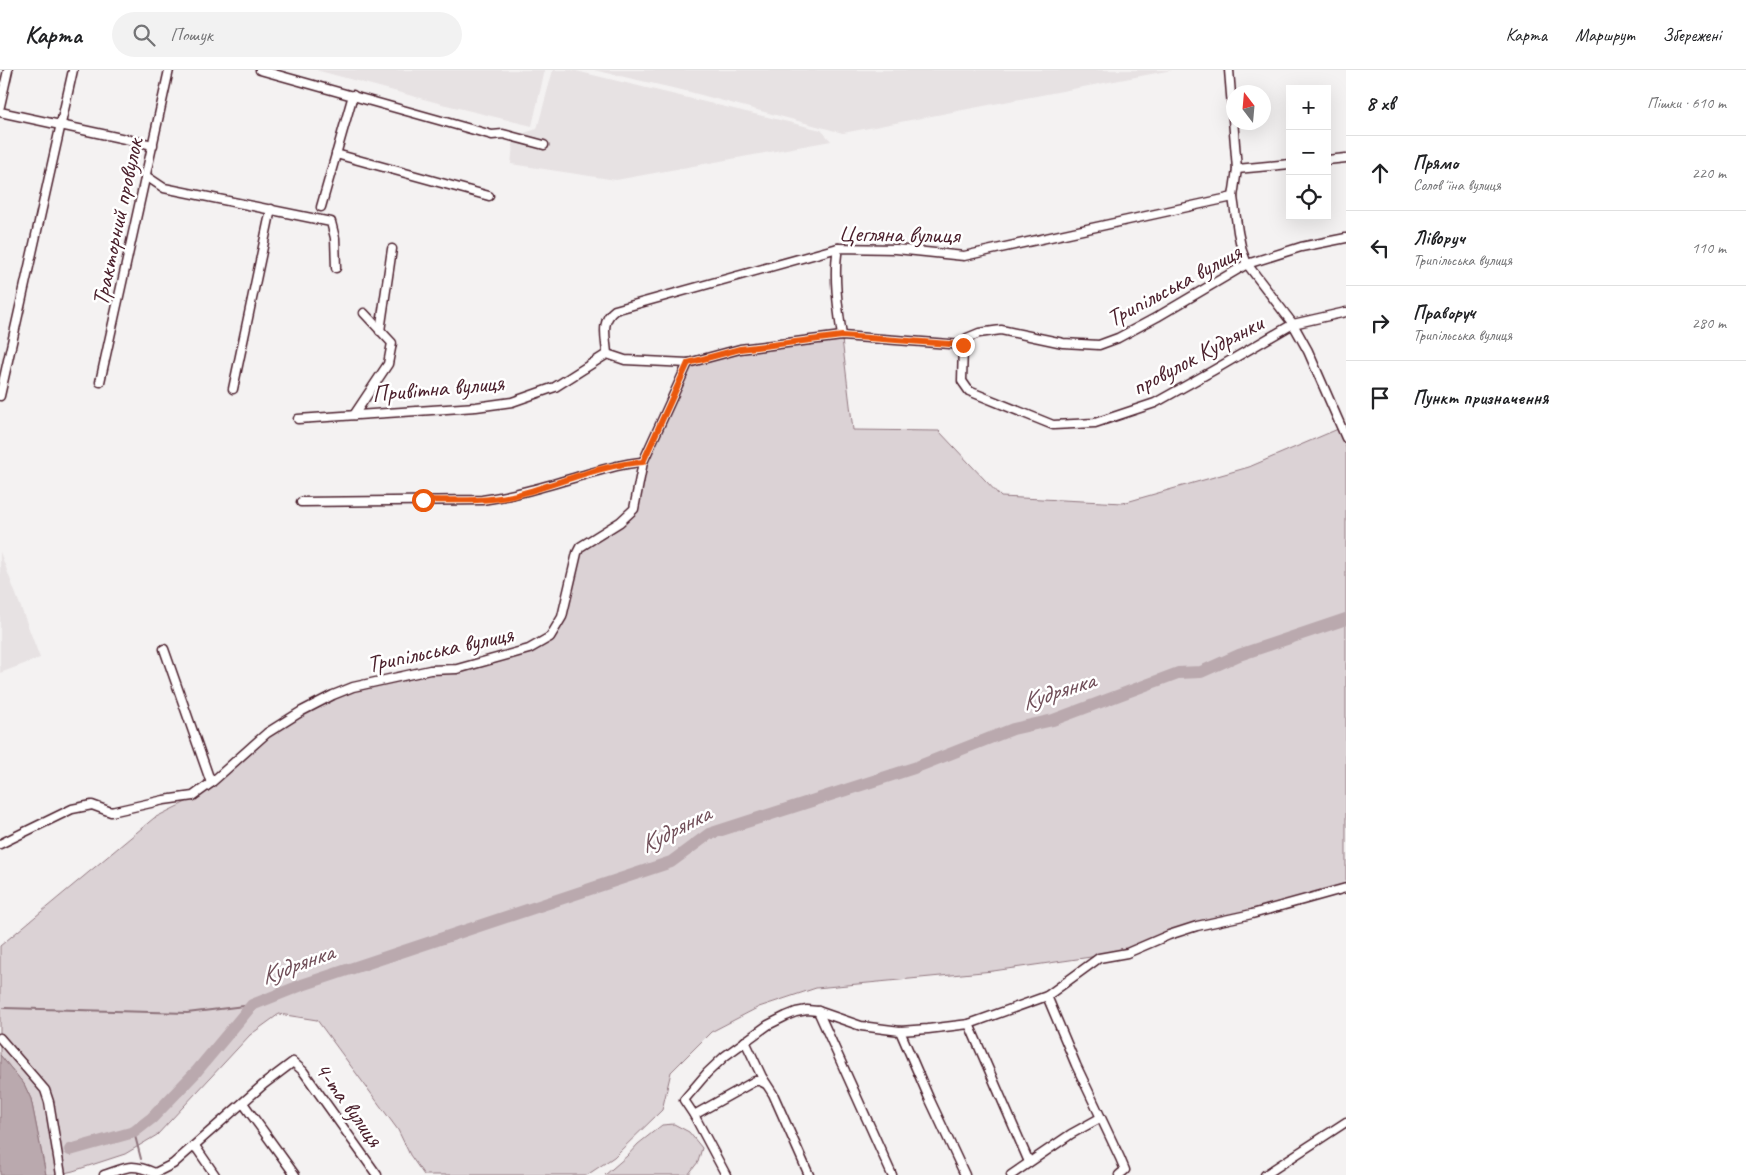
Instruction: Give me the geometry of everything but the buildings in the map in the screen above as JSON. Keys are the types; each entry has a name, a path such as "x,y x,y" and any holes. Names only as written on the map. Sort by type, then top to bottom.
{"street":[{"path":"0,106 8,70"},
{"path":"0,396 2,380 73,70"},
{"name":"Тракторний провулок","path":"100,382 170,70"},
{"path":"260,70 492,135 503,134 544,145"},
{"path":"1229,70 1237,169 1233,197 1238,232 1247,264 1293,324 1308,351 1346,438"},
{"path":"321,207 353,95"},
{"path":"0,112 153,145"},
{"path":"336,154 489,196"},
{"path":"1331,160 1346,158"},
{"path":"1237,169 1286,164"},
{"path":"146,176 164,188 332,222 335,238 336,268"},
{"name":"Цегляна вулиця","path":"607,354 605,325 607,316 615,310 838,248 896,249 964,256 1233,197"},
{"path":"233,389 271,209"},
{"name":"Трипільська вулиця","path":"963,345 967,338 979,333 1001,330 1063,343 1100,345 1142,325 1247,264 1301,248 1346,238"},
{"path":"838,248 835,261 842,336"},
{"path":"380,331 392,249"},
{"name":"провулок Кудрянки","path":"963,345 962,381 969,391 1053,426 1095,422 1155,403 1293,324 1346,312"},
{"path":"354,415 388,364 392,343 364,313"},
{"path":"607,354 625,360 688,363 740,349 842,336 963,345"},
{"name":"Привітна вулиця","path":"298,419 476,407 512,402 555,387 607,354"},
{"name":"Трипільська вулиця","path":"0,844 72,809 92,805 111,812 164,800 193,796 211,784 267,733 333,694 353,687 430,670 457,669 529,649 550,637 562,617 577,553 580,548 620,522 634,509 643,462 688,363"},
{"path":"301,502 482,500 512,496 618,466 643,462"},
{"path":"164,649 211,784"},
{"path":"726,1175 684,1100 719,1062 768,1025 786,1016 807,1010 818,1011 861,1026 900,1031 928,1030 969,1024 1047,996 1099,958 1127,953 1169,934 1197,926 1252,914 1346,888"},
{"path":"1047,996 1122,1172"},
{"path":"818,1011 892,1175"},
{"path":"969,1024 1029,1162"},
{"path":"900,1031 965,1175"},
{"path":"0,1038 45,1090 49,1102 61,1175"},
{"path":"745,1041 766,1084 773,1094 809,1175"},
{"name":"4-та вулиця","path":"243,1103 287,1065 294,1062 377,1175"},
{"path":"694,1115 754,1082 760,1081 766,1084"},
{"path":"104,1175 135,1166 155,1174 167,1168 243,1103 295,1175"},
{"path":"1011,1175 1071,1134 1100,1118"},
{"path":"1265,1175 1346,1122"},
{"path":"195,1146 215,1175"}],"shaded area":[{"path":"316,70 545,70 532,126"},
{"path":"553,70 572,70 821,130 831,141 616,180 511,164 514,136 537,129"},
{"path":"594,70 1172,70 843,133 690,92"},
{"path":"842,339 853,430 939,431 1001,497 1123,503 1249,467 1338,429 1346,448 1346,886 1140,947 1098,956 993,971 816,988 759,1007 711,1032 671,1072 662,1110 614,1157 587,1175 424,1175 410,1155 398,1130 317,1020 279,1014 250,1035 157,1135 125,1154 73,1171 46,1175 31,1099 24,1084 0,1055 0,946 154,818 194,798 269,736 303,713 334,697 354,690 431,674 552,639 580,554 637,511 646,463 690,366 740,352"},
{"path":"0,552 40,658 0,673"},
{"path":"0,1055 24,1084 31,1099 46,1175 0,1175"},
{"path":"674,1124 689,1132 702,1148 698,1162 688,1175 605,1175 638,1144 662,1125"}],"waterway":[{"name":"Кудрянка","path":"70,1150 134,1132 152,1118 196,1072 252,1005 302,985 671,862 709,834 914,768 1013,729 1053,720 1178,673 1201,672 1239,655 1346,619"},
{"path":"4,1008 187,1013 252,1005"},
{"path":"134,1132 141,1159"}],"route":[{"path":"423,500 482,500 512,496 631,462 643,462 688,363 740,349 842,336 963,345"}]}
